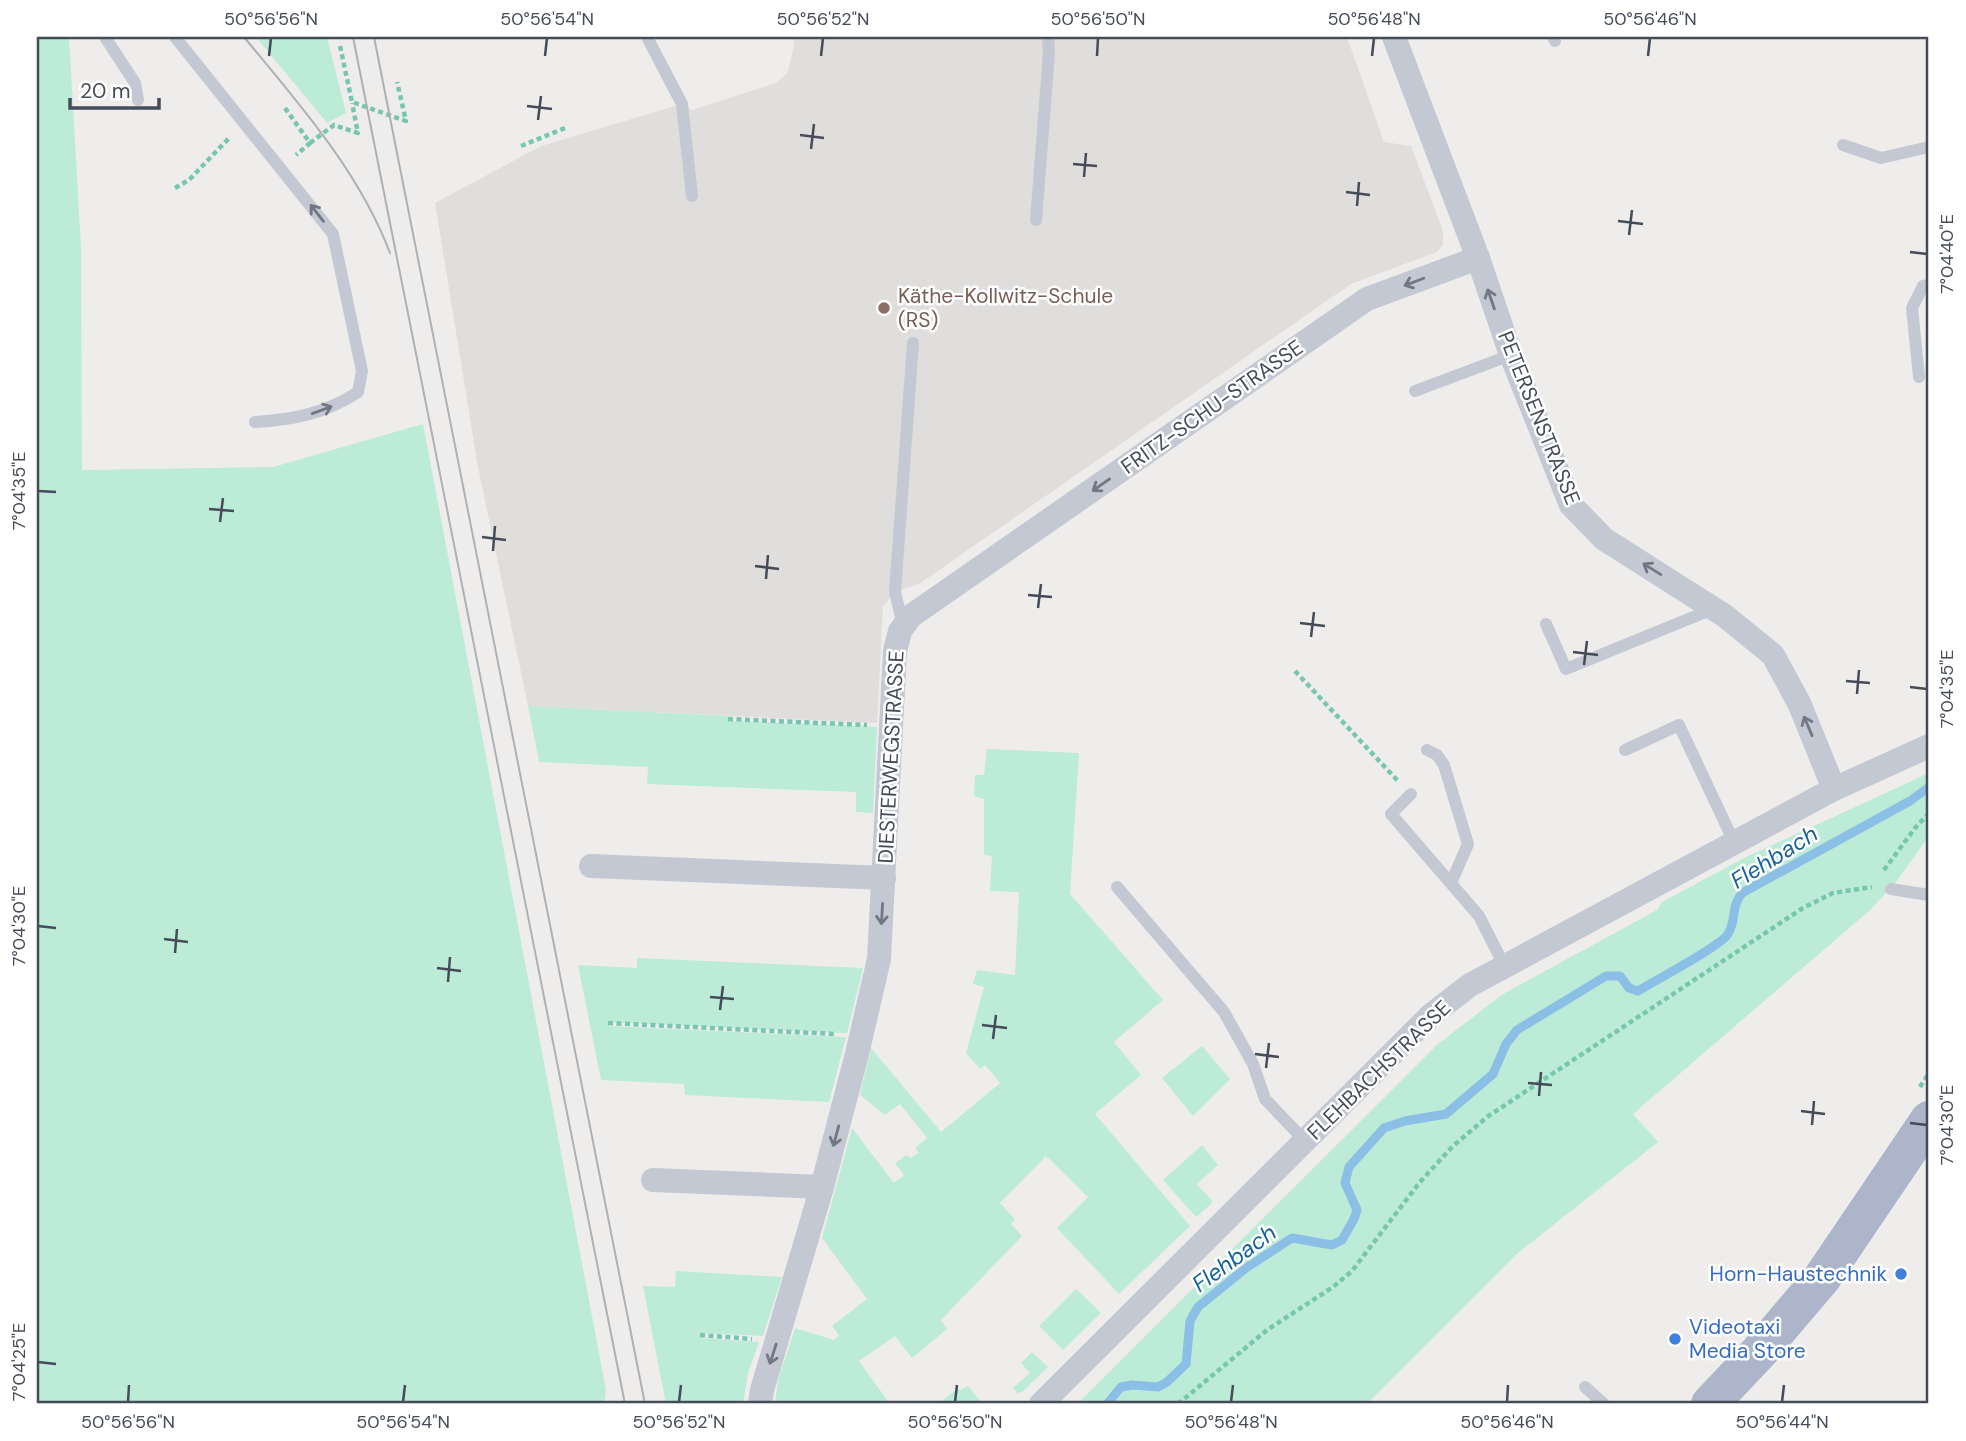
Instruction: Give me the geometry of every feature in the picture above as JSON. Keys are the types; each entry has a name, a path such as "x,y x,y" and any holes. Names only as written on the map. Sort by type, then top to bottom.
{"main road":[{"path":"1710,1404 1760,1351 1822,1278 1929,1120"}],"street":[{"name":"PETERSENSTRASSE","path":"1394,37 1478,258 1511,355 1571,505 1604,539 1713,609 1773,655 1799,703 1834,789"},
{"name":"FRITZ-SCHU-STRASSE","path":"960,582 1367,299 1478,258"},
{"name":"DIESTERWEGSTRASSE","path":"760,1404 822,1187 862,1035 878,959 895,652 903,625 911,616 960,582"},
{"name":"FLEHBACHSTRASSE","path":"1041,1404 1431,1015 1470,985 1834,789 1929,746"},
{"name":"DIESTERWEGSTRASSE","path":"592,866 884,878"},
{"path":"653,1180 822,1187"}],"lane":[{"path":"106,37 135,83 138,100"},
{"path":"175,37 333,234 362,371 358,391 342,402 292,419 255,422"},
{"path":"647,37 681,104 692,196"},
{"path":"1036,220 1048,37"},
{"path":"1843,145 1881,158 1929,147"},
{"path":"1919,376 1912,308 1923,286 1929,285"},
{"path":"903,625 895,592 913,343"},
{"path":"1415,391 1511,355"},
{"path":"1546,624 1566,669 1713,609"},
{"path":"1625,750 1679,725 1734,842"},
{"path":"1427,750 1437,755 1444,765 1468,844 1451,883"},
{"path":"1411,794 1391,814 1479,916 1505,967"},
{"path":"1118,887 1224,1012 1253,1064 1265,1099 1305,1141"},
{"path":"1891,889 1929,895"},
{"path":"1585,1387 1604,1404"}],"path":[{"path":"281,168 334,125 358,133 340,47"},
{"path":"352,102 406,121 400,85 397,82"},
{"path":"285,108 310,143"},
{"path":"175,188 189,180 244,123"},
{"path":"521,146 565,128"},
{"path":"1295,671 1411,794"},
{"path":"728,719 891,726"},
{"path":"1882,873 1929,813"},
{"path":"1178,1404 1266,1330 1333,1287 1352,1271 1420,1182 1452,1147 1487,1117 1803,908 1833,893 1854,888"},
{"path":"608,1023 862,1035"},
{"path":"700,1335 777,1341"}],"shaded area":[{"name":"Käthe-Kollwitz-Schule (RS)","path":"793,37 1347,37 1384,142 1411,146 1443,231 1443,245 1437,252 1351,284 919,584 895,592 883,606 877,723 528,706 478,467 435,203 541,146 682,104 692,110 776,83 788,72 794,45"}],"green space":[{"path":"37,37 69,37 81,247 82,470 273,467 423,424 606,1390 604,1404 37,1404"},
{"path":"256,37 327,37 346,113 327,123"},
{"path":"528,706 728,716 728,721 877,727 873,813 856,812 856,792 647,784 648,767 539,762"},
{"path":"987,749 1079,753 1070,894 1163,1000 1114,1042 1141,1075 1095,1114 1190,1226 1119,1294 1057,1228 1088,1197 1046,1156 1000,1203 1015,1219 1011,1224 1022,1236 941,1320 947,1329 912,1358 895,1336 859,1361 890,1404 775,1404 778,1380 795,1328 834,1340 839,1335 832,1326 867,1299 822,1238 852,1128 894,1183 904,1175 895,1163 906,1155 911,1158 918,1153 916,1147 927,1138 900,1104 885,1115 860,1095 871,1048 941,1132 1000,1083 985,1065 980,1069 966,1053 984,987 973,984 977,970 1015,975 1019,892 990,891 992,856 984,855 984,799 974,796 975,775 984,775"},
{"path":"1929,773 1929,836 1896,882 1870,910 1633,1114 1658,1142 1518,1253 1367,1404 1077,1404 1438,1044 1503,994 1657,910 1662,902 1744,858"},
{"path":"637,958 863,968 847,1033 608,1022 609,1026 846,1037 829,1102 685,1095 684,1084 601,1080 578,965 637,968"},
{"path":"1202,1046 1230,1079 1193,1116 1162,1078"},
{"path":"1202,1145 1218,1165 1197,1184 1213,1202 1196,1217 1163,1180"},
{"path":"676,1271 782,1277 763,1336 700,1333 700,1338 759,1342 748,1373 743,1404 666,1404 643,1286 675,1287"},
{"path":"1076,1289 1101,1313 1063,1350 1039,1326"},
{"path":"1032,1352 1048,1367 1022,1392 1017,1393 1013,1388 1030,1373 1021,1363"},
{"path":"968,1386 983,1404 938,1404 957,1389"}],"waterway":[{"name":"Flehbach","path":"1107,1404 1121,1387 1158,1387 1186,1364 1190,1321 1198,1307 1246,1268 1292,1238 1332,1245 1342,1240 1357,1210 1345,1183 1349,1167 1384,1128 1405,1121 1446,1114 1493,1074 1506,1044 1517,1030 1606,976 1620,976 1629,988 1638,991 1701,955 1728,934 1736,904 1742,893 1910,801 1929,787"}],"tram line":[{"path":"244,37 345,166 362,194 390,253"},
{"path":"353,37 625,1404"},
{"path":"374,37 645,1404"}],"place":[{"name":"Käthe-Kollwitz-Schule (RS)","path":"884,308"},
{"name":"Horn-Haustechnik","path":"1901,1274"},
{"name":"Videotaxi Media Store","path":"1675,1339"}]}
